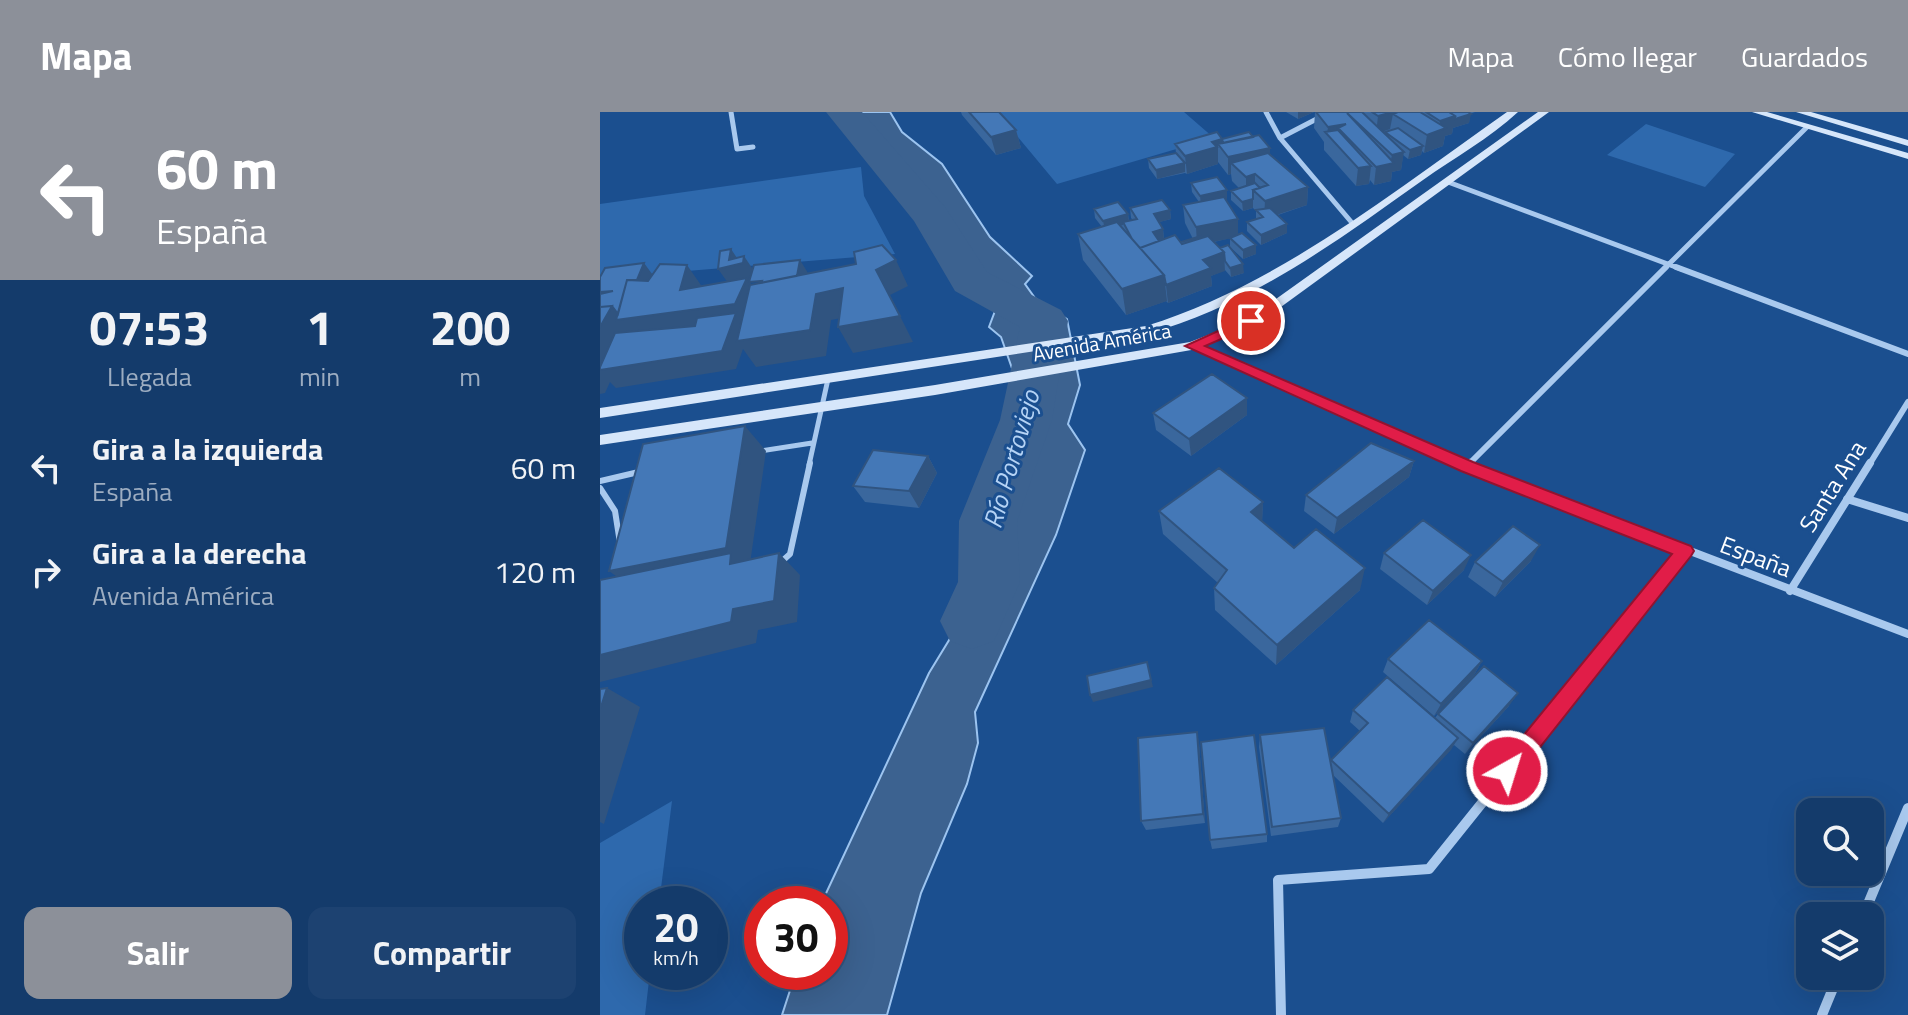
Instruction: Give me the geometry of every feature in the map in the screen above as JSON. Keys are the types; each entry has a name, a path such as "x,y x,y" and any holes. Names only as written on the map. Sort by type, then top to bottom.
{"street":[{"path":"731,112 737,149 753,147"},
{"path":"1266,112 1280,138 1353,224"},
{"path":"1280,138 1330,112"},
{"name":"Avenida América","path":"600,413 1147,330 1193,317 1296,264 1513,112"},
{"name":"Avenida América","path":"600,440 935,390 1192,346 1230,331 1270,309 1544,112"},
{"path":"1757,112 1908,156"},
{"path":"1801,112 1908,143"},
{"path":"1467,466 1807,127"},
{"path":"1448,182 1908,354"},
{"name":"España","path":"1192,346 1467,466 1908,634"},
{"name":"Santa Ana","path":"1790,591 1908,402"},
{"path":"1847,499 1908,518"},
{"path":"1281,1015 1278,880 1429,869 1685,551"},
{"path":"1869,902 1908,808"},
{"path":"1822,1015 1832,990"}],"lane":[{"path":"765,570 779,565 790,554 828,379"},
{"path":"749,453 812,443"},
{"path":"600,481 655,469"},
{"path":"600,488 615,511 621,558"}],"shaded area":[{"path":"837,112 890,112 902,132 942,164 990,237 1032,276 1025,284 1035,298 1067,319 1080,385 1068,424 1085,450 1056,535 975,712 978,743 967,784 921,893 887,1015 782,1015 790,990 848,990 848,886 829,886 929,673 957,627 970,578 998,522 1018,467 1009,437 1021,394 1001,337 989,327 998,303 994,286 980,278 946,272 917,210 867,154"},
{"path":"997,112 1184,112 1214,138 1057,184"},
{"path":"1646,124 1735,154 1705,187 1607,155"},
{"path":"861,167 864,196 895,254 600,278 600,204"},
{"path":"672,801 661,886 624,886 624,990 648,990 645,1015 600,1015 600,843"}],"building":[{"path":"969,112 999,112 1016,130 991,137"},
{"path":"1316,112 1362,112 1404,152 1392,155 1347,113 1394,163 1376,167 1338,128 1346,124 1328,127"},
{"path":"1372,112 1393,112 1378,116"},
{"path":"1420,112 1446,128 1427,135 1393,114"},
{"path":"1426,112 1449,112 1455,116 1440,121"},
{"path":"1449,112 1468,112 1471,114 1455,119"},
{"path":"1398,128 1423,146 1410,150 1385,132"},
{"path":"1338,130 1371,166 1358,168 1325,132"},
{"path":"1217,132 1222,139 1212,142 1217,147 1185,156 1175,144"},
{"path":"1249,132 1253,137 1223,143 1222,139"},
{"path":"1259,135 1270,148 1228,157 1218,144"},
{"path":"1176,153 1185,163 1156,170 1148,159"},
{"path":"1268,153 1308,187 1265,201 1253,190 1268,185 1255,174 1246,177 1231,163"},
{"path":"1217,177 1227,190 1200,196 1191,183"},
{"path":"1255,183 1260,188 1253,190 1253,199 1242,202 1231,191"},
{"path":"1224,197 1238,219 1196,227 1183,205"},
{"path":"1162,200 1170,210 1154,214 1163,229 1153,232 1159,241 1140,248 1123,222 1137,219 1130,208"},
{"path":"1118,202 1128,214 1103,221 1094,209"},
{"path":"1270,208 1287,224 1261,235 1247,222 1263,217 1256,210"},
{"path":"1117,222 1164,275 1122,289 1078,234"},
{"path":"1242,233 1256,245 1243,250 1230,238"},
{"path":"1175,235 1182,244 1208,236 1224,252 1203,260 1211,268 1166,285 1164,275 1140,248"},
{"path":"1201,236 1202,238 1181,242"},
{"path":"882,245 896,260 876,270 900,316 838,327 843,288 816,294 810,330 737,341 750,285 856,264 854,252"},
{"path":"1228,245 1243,264 1230,268 1220,248"},
{"path":"731,249 729,260 744,256 743,263 718,269 720,251"},
{"path":"800,260 797,276 761,283 749,282 754,265"},
{"path":"644,263 637,280 627,280 618,314 612,306 600,307 600,294 613,291 600,292 600,277 605,268"},
{"path":"660,264 687,265 680,290 747,278 735,304 616,320 627,280 648,281"},
{"path":"612,306 600,327 600,307"},
{"path":"736,313 722,351 600,370 615,333 695,326 697,318"},
{"path":"1212,374 1247,398 1189,439 1153,413"},
{"path":"745,426 726,548 609,571 643,444"},
{"path":"1371,443 1414,461 1337,518 1306,495"},
{"path":"873,450 928,456 909,491 853,486"},
{"path":"1219,468 1263,502 1251,512 1294,548 1316,529 1365,568 1277,645 1214,588 1227,570 1159,511"},
{"path":"1423,520 1471,555 1433,591 1384,553"},
{"path":"1513,526 1540,545 1503,582 1475,562"},
{"path":"731,553 730,564 779,553 774,601 733,609 731,622 600,655 600,580"},
{"path":"1429,620 1482,661 1441,704 1388,659"},
{"path":"1147,662 1151,680 1090,695 1087,676"},
{"path":"1484,666 1518,693 1473,743 1438,714"},
{"path":"1387,677 1458,738 1389,814 1331,760 1368,723 1353,710"},
{"path":"607,688 600,710 600,689"},
{"path":"1324,728 1341,818 1272,827 1260,735"},
{"path":"1197,732 1203,814 1141,821 1138,738"},
{"path":"1254,735 1267,834 1210,840 1201,742"}],"waterway":[{"name":"Río Portoviejo","path":"843,112 931,216 971,281 1045,321 1026,420 988,521 989,582 972,621"}],"route":[{"path":"1251,321 1192,346 1467,466 1685,551 1507,771"}]}
